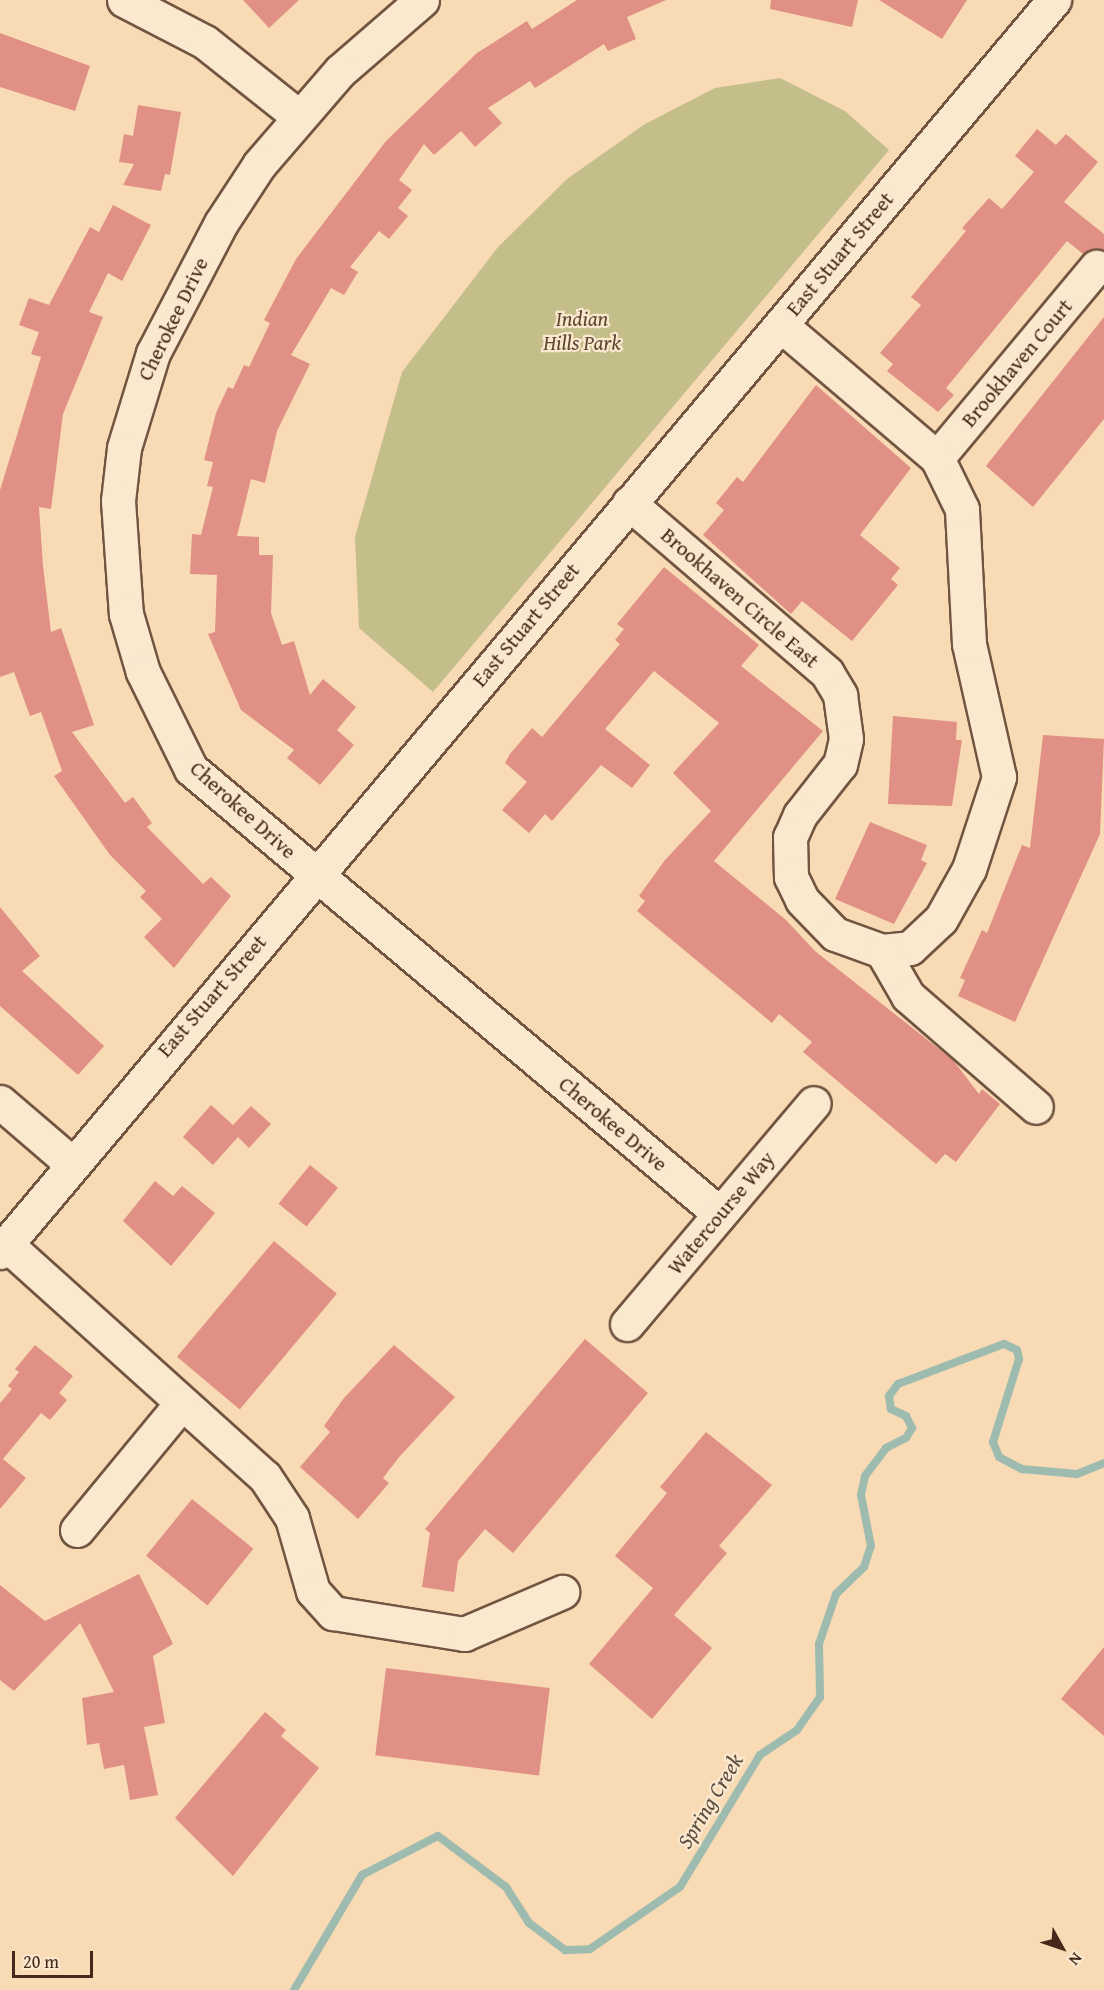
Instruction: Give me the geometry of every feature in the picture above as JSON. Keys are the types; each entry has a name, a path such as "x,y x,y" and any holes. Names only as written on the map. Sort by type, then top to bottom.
{"street":[{"path":"124,0 205,42 298,116"},
{"name":"Cherokee Drive","path":"422,0 340,71 298,116 221,223 153,353 124,448 118,561 143,672 191,769 720,1214"},
{"name":"East Stuart Street","path":"3,1248 70,1162 317,874 1054,0"},
{"name":"Brookhaven Court","path":"938,458 1096,267"},
{"path":"781,325 938,458 962,509 969,644 999,777 986,830 941,919 910,948 882,951 908,996 1036,1107"},
{"name":"Brookhaven Circle East","path":"629,503 818,664 840,695 846,739 840,764 800,815 788,862 802,900 835,934 882,951"},
{"path":"0,1102 70,1162"},
{"name":"Watercourse Way","path":"627,1323 814,1103"},
{"path":"3,1248 94,1319 132,1362 265,1477 282,1499 313,1591 333,1613 464,1634 562,1592"},
{"path":"77,1530 181,1404"}],"green space":[{"name":"Indian Hills Park","path":"780,78 845,111 889,150 433,692 359,628 355,537 402,372 498,247 567,179 645,124 715,88"}],"building":[{"path":"243,0 299,0 269,28"},
{"path":"577,0 666,0 627,17 636,39 608,51 604,44 535,88 530,81 488,108 502,123 475,147 461,131 434,155 424,144 399,180 412,190 398,208 408,216 389,239 379,231 350,267 358,272 344,295 331,288 291,355 310,364 277,431 265,483 251,479 237,536 259,537 259,555 273,555 271,613 282,645 294,641 310,695 323,679 356,707 337,730 354,745 320,785 287,758 294,750 241,710 208,634 215,632 217,575 190,574 192,534 201,535 213,487 207,486 213,462 204,460 216,413 228,387 233,389 244,365 249,367 270,323 264,320 296,259 386,141 477,53 527,21 532,29"},
{"path":"771,0 858,0 852,27 770,9"},
{"path":"879,0 967,0 942,39"},
{"path":"0,33 90,66 75,111 0,87"},
{"path":"138,105 181,112 170,175 165,174 161,191 123,185 134,164 119,162 124,134 133,136"},
{"path":"1037,129 1056,145 1066,134 1098,162 1064,202 1104,234 1104,251 1083,254 1067,241 946,388 954,395 938,412 887,371 893,364 880,353 921,305 911,297 966,231 962,228 989,198 1002,209 1034,172 1015,156"},
{"path":"113,205 151,225 122,281 108,273 89,312 103,317 63,414 51,509 39,507 43,566 51,632 61,628 94,725 72,732 125,803 133,797 152,823 147,827 203,884 211,877 231,896 174,968 144,937 162,919 140,897 146,891 110,855 54,776 62,771 41,712 30,716 14,672 0,677 0,490 41,357 31,354 39,332 19,325 29,298 49,305 90,227 99,232"},
{"path":"1104,317 1104,419 1033,507 986,466"},
{"path":"816,385 911,468 860,535 900,568 891,579 898,585 852,641 802,601 791,614 703,535 724,510 716,503 737,477 743,482"},
{"path":"664,567 759,645 741,666 823,731 714,861 786,920 815,951 953,1060 979,1094 982,1089 1000,1104 956,1162 945,1154 936,1164 803,1052 812,1042 779,1014 772,1023 637,911 645,901 639,896 665,860 711,811 673,773 719,723 654,671 605,729 650,765 632,788 601,765 552,821 545,814 529,833 502,810 527,782 505,763 510,754 532,728 542,737 620,644 615,640 624,629 617,624"},
{"path":"893,716 957,722 956,740 962,740 952,806 888,804"},
{"path":"1043,735 1104,739 1100,834 1015,1022 958,996 965,980 960,978 982,930 987,933 1022,845 1030,848"},
{"path":"870,822 927,845 921,860 927,863 894,924 835,899"},
{"path":"0,907 40,956 22,971 104,1046 78,1075 0,1006"},
{"path":"211,1105 233,1125 251,1106 271,1124 249,1148 238,1137 213,1165 183,1137"},
{"path":"310,1165 338,1188 307,1227 279,1204"},
{"path":"155,1181 173,1196 182,1186 215,1213 171,1266 123,1221"},
{"path":"274,1241 337,1294 240,1409 177,1357"},
{"path":"585,1339 648,1393 513,1553 485,1529 458,1561 454,1592 422,1587 430,1533 425,1529"},
{"path":"35,1345 73,1376 59,1393 67,1400 50,1420 41,1413 3,1459 26,1478 0,1509 0,1403 12,1389 8,1386 19,1372 15,1369"},
{"path":"394,1345 455,1397 400,1456 383,1478 389,1483 358,1519 300,1467 330,1432 324,1426 344,1398"},
{"path":"706,1432 772,1485 719,1546 727,1553 674,1615 712,1648 652,1719 589,1664 653,1588 615,1556 667,1493 660,1487"},
{"path":"192,1499 253,1549 207,1605 146,1556"},
{"path":"139,1574 173,1644 153,1656 165,1723 144,1727 158,1795 130,1800 124,1765 104,1769 99,1743 87,1745 82,1698 114,1692 80,1623 14,1691 0,1680 0,1585 45,1621"},
{"path":"1104,1647 1104,1736 1061,1699"},
{"path":"386,1668 550,1688 539,1775 375,1755"},
{"path":"265,1712 286,1730 281,1736 319,1768 233,1876 175,1818"}],"waterway":[{"name":"Spring Creek","path":"294,1990 362,1875 438,1836 506,1887 529,1923 565,1950 590,1949 680,1887 760,1755 797,1730 820,1697 819,1644 836,1594 864,1567 871,1546 861,1495 865,1476 886,1448 906,1438 912,1428 906,1416 891,1409 889,1396 898,1384 1004,1344 1017,1350 1019,1359 993,1442 999,1457 1022,1469 1077,1474 1104,1463"}]}
